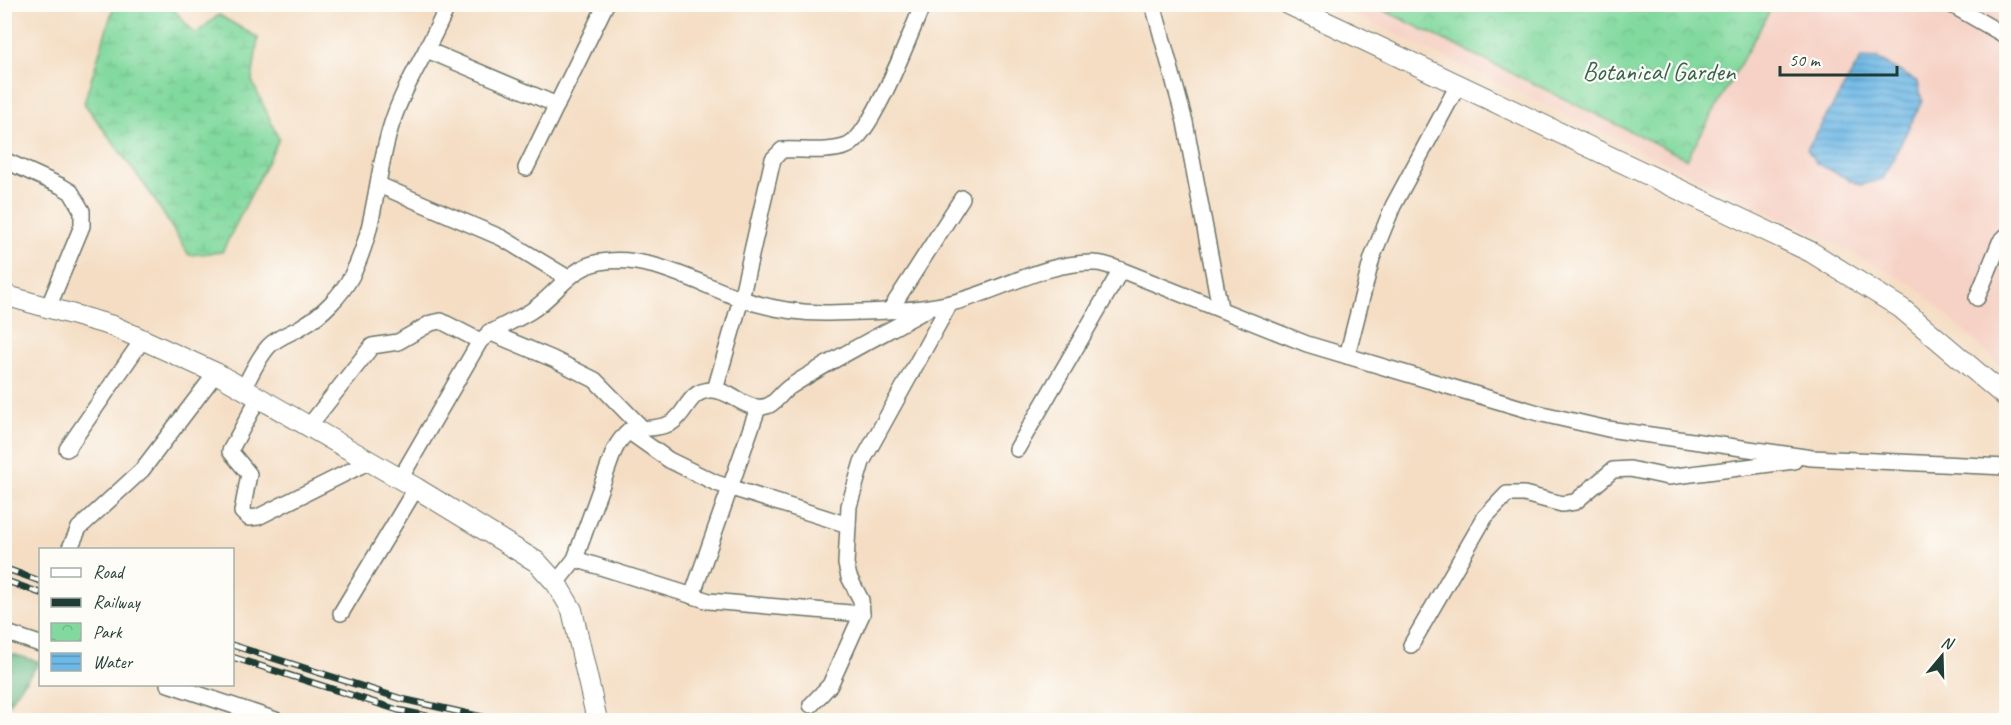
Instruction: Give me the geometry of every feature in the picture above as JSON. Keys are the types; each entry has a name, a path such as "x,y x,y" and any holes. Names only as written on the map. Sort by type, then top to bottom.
{"main road":[{"path":"1288,4 1811,252 1901,308 2007,398"},
{"path":"4,295 114,326 216,373 537,562 556,583 572,610 597,718"}],"street":[{"path":"370,462 258,517 249,518 242,512 242,505 250,481 249,474 230,451 270,345 284,334 304,326 340,294 365,245 379,184 383,153 392,123 400,101 448,4"},
{"path":"526,168 606,4"},
{"path":"715,390 741,299 773,159 783,150 835,149 850,145 861,135 873,117 923,4"},
{"path":"1153,4 1185,122 1220,308"},
{"path":"1950,4 2007,36"},
{"path":"427,50 557,105"},
{"path":"1347,356 1372,258 1393,206 1458,85"},
{"path":"4,160 71,192 82,211 82,226 48,308"},
{"path":"379,184 502,238 568,278"},
{"path":"891,310 962,198"},
{"path":"1977,298 2000,242 2007,236"},
{"path":"341,613 484,337 530,312 584,266 599,262 644,263 741,299 794,312 891,310 932,306 950,303 1074,264 1097,262 1220,308 1307,344 1538,413 1608,429 1812,458 2007,467"},
{"path":"1017,448 1121,270"},
{"path":"811,705 830,685 862,614 861,600 849,577 846,564 851,496 862,462 950,303"},
{"path":"556,583 575,559 619,439 635,429 670,423 694,394 715,390 758,408 769,406 789,387 932,306"},
{"path":"309,426 372,346 398,342 425,326 441,321 554,359 596,380 635,429 669,460 729,488 848,525"},
{"path":"67,449 143,339"},
{"path":"70,548 80,528 142,470 216,373"},
{"path":"692,597 758,408"},
{"path":"1411,645 1485,517 1507,494 1524,494 1562,504 1575,502 1613,471 1630,469 1668,477 1812,458"},
{"path":"575,559 692,597 736,605 862,614"},
{"path":"4,632 39,644"},
{"path":"174,686 276,720"}],"shaded area":[{"path":"1335,5 2006,5 2006,371 1917,287 1816,234"}],"green space":[{"path":"114,5 170,5 195,34 219,15 258,38 252,81 279,139 222,252 189,255 151,194 84,103"},
{"name":"Botanical Garden","path":"1373,5 1773,5 1687,159"},
{"path":"4,652 39,662 5,708"}],"water":[{"path":"1861,58 1878,59 1918,82 1922,101 1883,179 1860,185 1816,163 1807,149"}],"railway":[{"path":"4,568 39,581"},
{"path":"4,580 39,593"},
{"path":"234,646 402,699 496,720"},
{"path":"234,658 398,710 446,720"}]}
